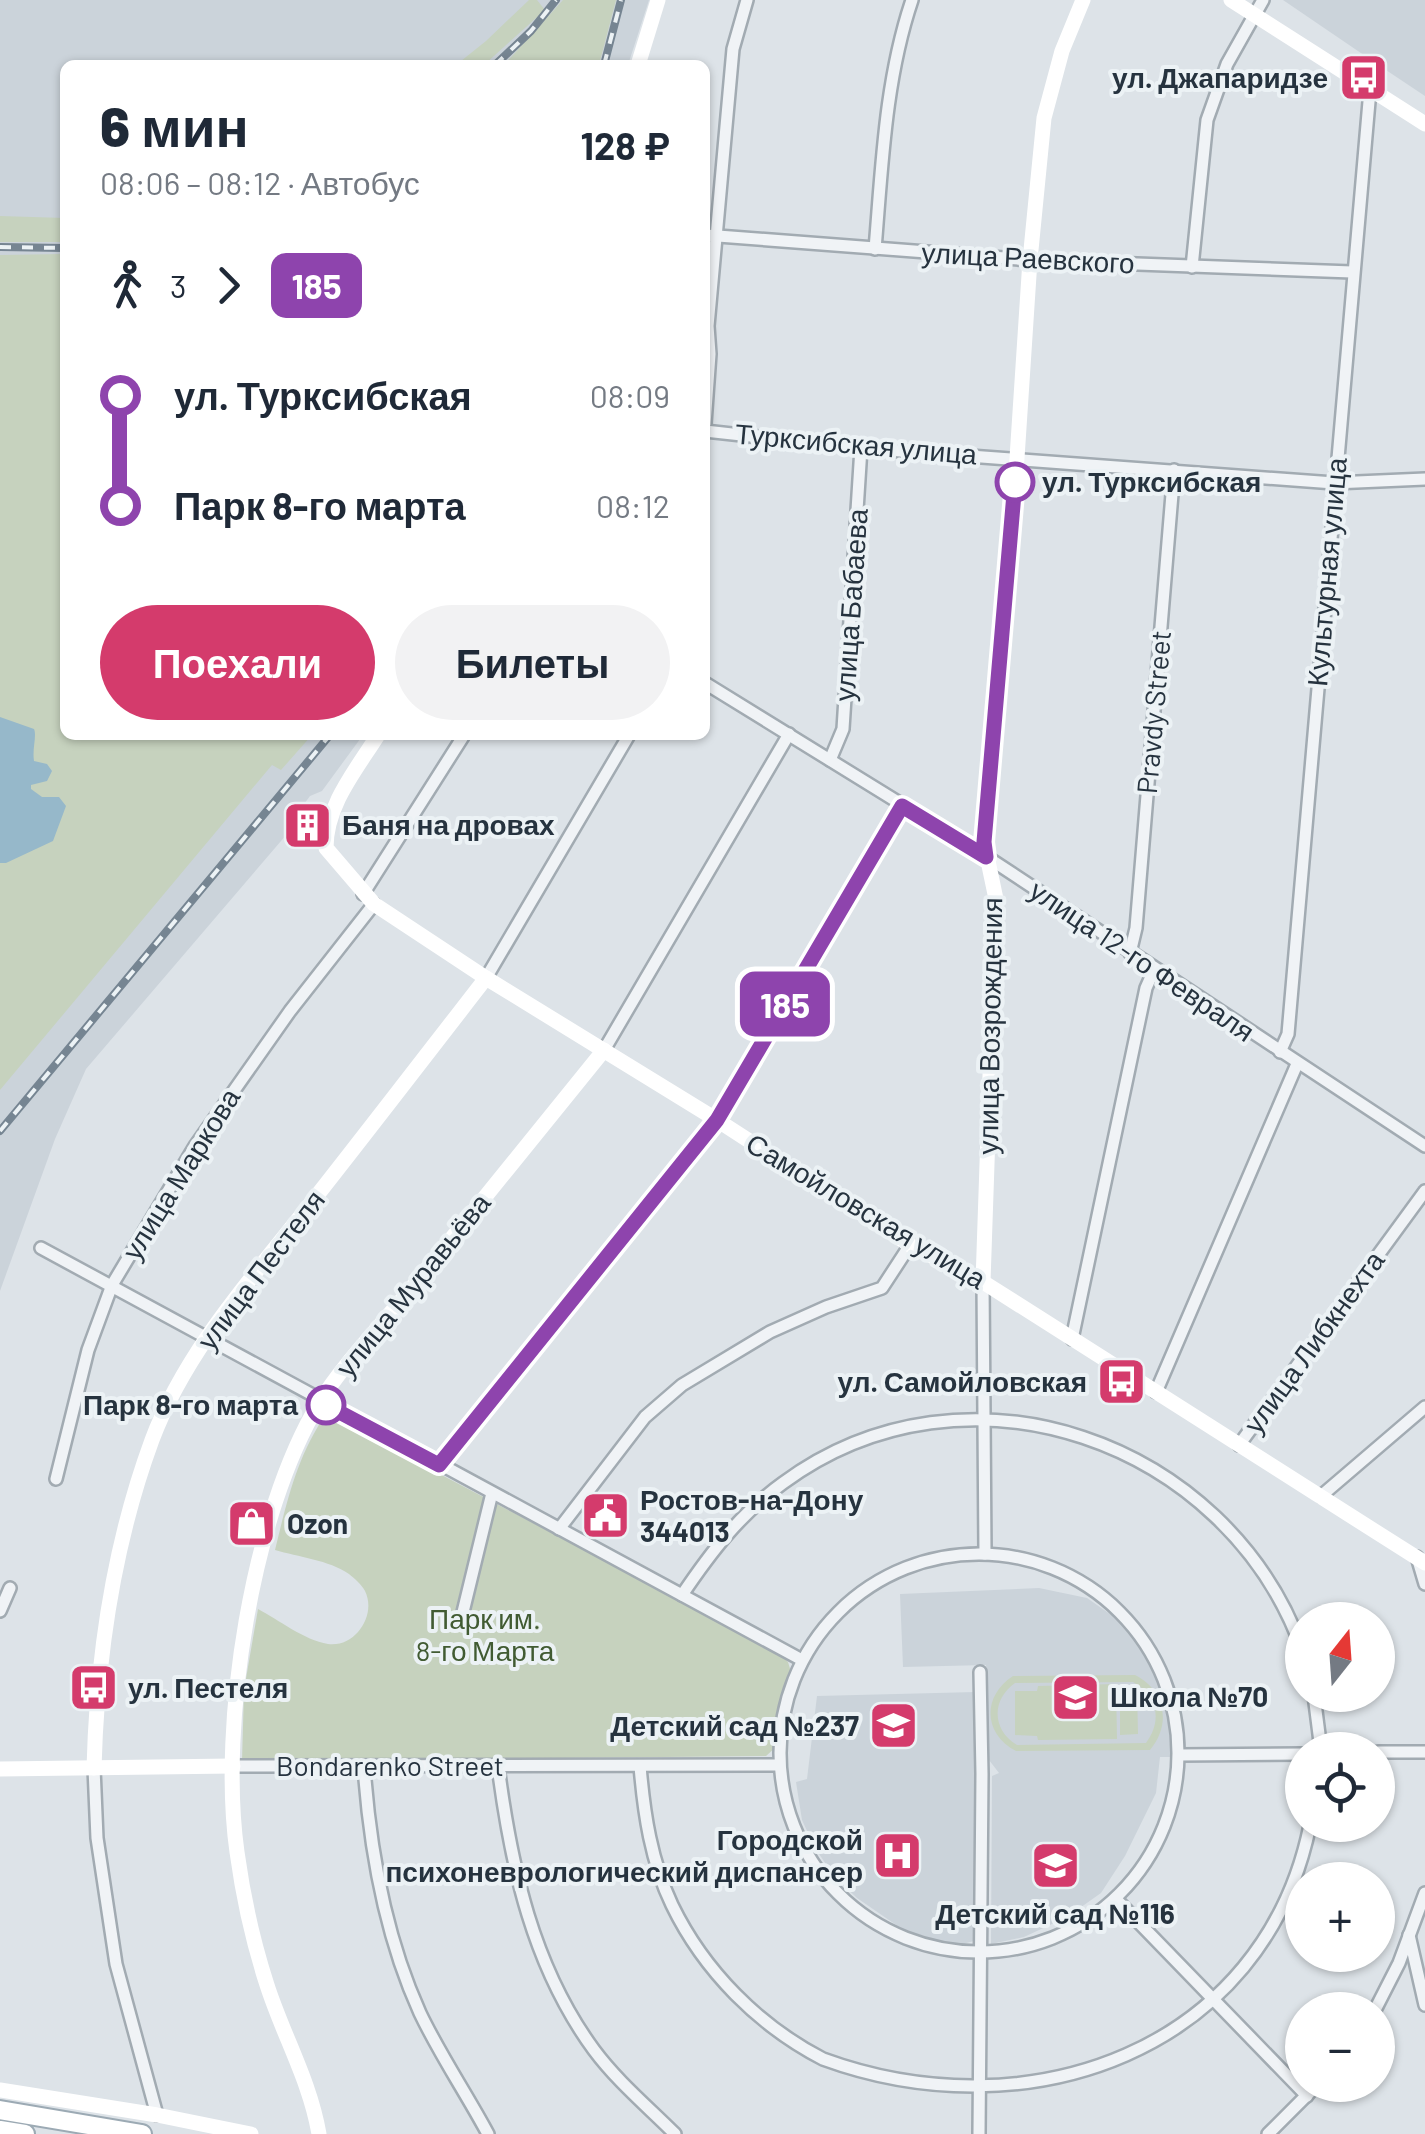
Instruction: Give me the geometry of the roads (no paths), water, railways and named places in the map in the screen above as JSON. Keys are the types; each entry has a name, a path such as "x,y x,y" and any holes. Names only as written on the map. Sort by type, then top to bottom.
{"main road":[{"path":"0,2110 142,2134"},
{"path":"0,2130 25,2134"}],"street":[{"path":"640,60 658,0"},
{"path":"710,281 732,49 746,0"},
{"path":"875,249 889,95 912,0"},
{"name":"улица Возрождения","path":"985,1554 983,1282 996,899 984,842 1044,118 1062,51 1083,0"},
{"path":"1231,0 1425,124"},
{"path":"1192,267 1207,120 1227,64 1263,0"},
{"name":"Культурная улица","path":"1280,1052 1288,1034 1370,90"},
{"name":"улица Раевского","path":"712,236 1030,260 1352,272"},
{"name":"Турксибская улица","path":"710,428 861,448 1334,483 1425,479"},
{"name":"улица Бабаева","path":"830,760 843,729 861,448"},
{"name":"Pravdy Street","path":"1130,953 1136,928 1174,470"},
{"name":"улица 12-го Февраля","path":"710,687 986,857 1425,1146"},
{"name":"улица Муравьёва","path":"319,2134 314,2102 266,1984 236,1850 234,1766 242,1650 262,1549 282,1478 320,1402 604,1050 788,734"},
{"name":"Самойловская улица","path":"375,740 330,816 326,848 368,899 486,978 910,1245 983,1282 1421,1560"},
{"name":"улица Маркова","path":"56,1479 88,1350 112,1285 195,1146 368,899 461,740"},
{"name":"улица Пестеля","path":"157,2114 116,1964 103,1893 94,1768 96,1700 108,1603 123,1530 153,1438 207,1338 486,978 626,740"},
{"path":"439,1465 717,1120 902,806"},
{"path":"1072,1338 1146,988 1154,970"},
{"path":"1156,1392 1297,1064"},
{"name":"улица Либкнехта","path":"1239,1444 1425,1192"},
{"path":"559,1529 645,1417 682,1386 770,1332 882,1288 910,1245"},
{"path":"41,1248 802,1660"},
{"path":"1321,1496 1425,1408"},
{"path":"682,1595 714,1548 744,1515 785,1481 835,1452 888,1432 936,1422 986,1420 1028,1423 1080,1434 1143,1461 1194,1495 1241,1541 1285,1609"},
{"path":"464,1612 492,1494"},
{"path":"985,1554 1016,1557 1052,1568 1090,1588 1123,1615 1163,1676 1174,1710 1179,1755 1174,1794 1162,1833 1144,1866 1116,1899 1079,1926 1040,1943 979,1953 913,1942 880,1926 843,1900 816,1870 797,1837 785,1802 779,1765 787,1696 802,1660 837,1612 860,1592 885,1578 939,1558 985,1554"},
{"path":"1421,1560 1425,1584"},
{"path":"0,1612 10,1588"},
{"path":"979,2134 980,1672"},
{"path":"1395,1752 1425,1752"},
{"path":"1179,1755 1285,1754"},
{"name":"Bondarenko Street","path":"0,1769 779,1765"},
{"path":"498,1766 514,1868 544,1960 595,2050 675,2134"},
{"path":"640,1766 644,1811 655,1861 672,1905 701,1954 739,2000 793,2044 857,2076 946,2097"},
{"path":"364,1767 379,1885 403,1972 440,2055 488,2134"},
{"path":"1093,2080 1127,2068 1177,2038 1218,2004 1274,1924 1305,1842"},
{"path":"1386,1992 1425,1894"},
{"path":"1116,1899 1285,2072"},
{"path":"1410,1935 1425,2005"},
{"path":"1042,2094 1076,2086"},
{"path":"0,2090 157,2114 252,2134"},
{"path":"962,2099 994,2099"},
{"path":"1268,2134 1302,2102"}],"water":[{"path":"0,717 34,729 34,761 47,764 52,771 47,781 31,785 31,789 42,797 59,797 66,806 53,841 6,863 0,863"}],"railway":[{"path":"500,60 556,0"},
{"path":"605,60 621,0"},
{"path":"0,247 60,248"},
{"path":"0,1131 326,740"}],"place":[{"name":"ул. Джапаридзе","path":"1363,78"},
{"name":"ул. Турксибская","path":"1015,482"},
{"name":"Баня на дровах","path":"307,825"},
{"name":"ул. Самойловская","path":"1122,1382"},
{"name":"Парк 8-го марта","path":"326,1405"},
{"name":"Ростов-на-Дону 344013","path":"605,1516"},
{"name":"Ozon","path":"252,1524"},
{"name":"ул. Пестеля","path":"93,1688"},
{"name":"Школа №70","path":"1075,1697"},
{"name":"Детский сад №237","path":"894,1726"},
{"name":"Городской психоневрологический диспансер","path":"898,1856"},
{"name":"Детский сад №116","path":"1055,1866"}],"park label":[{"name":"Парк им. 8-го Марта","path":"485,1635"}]}
